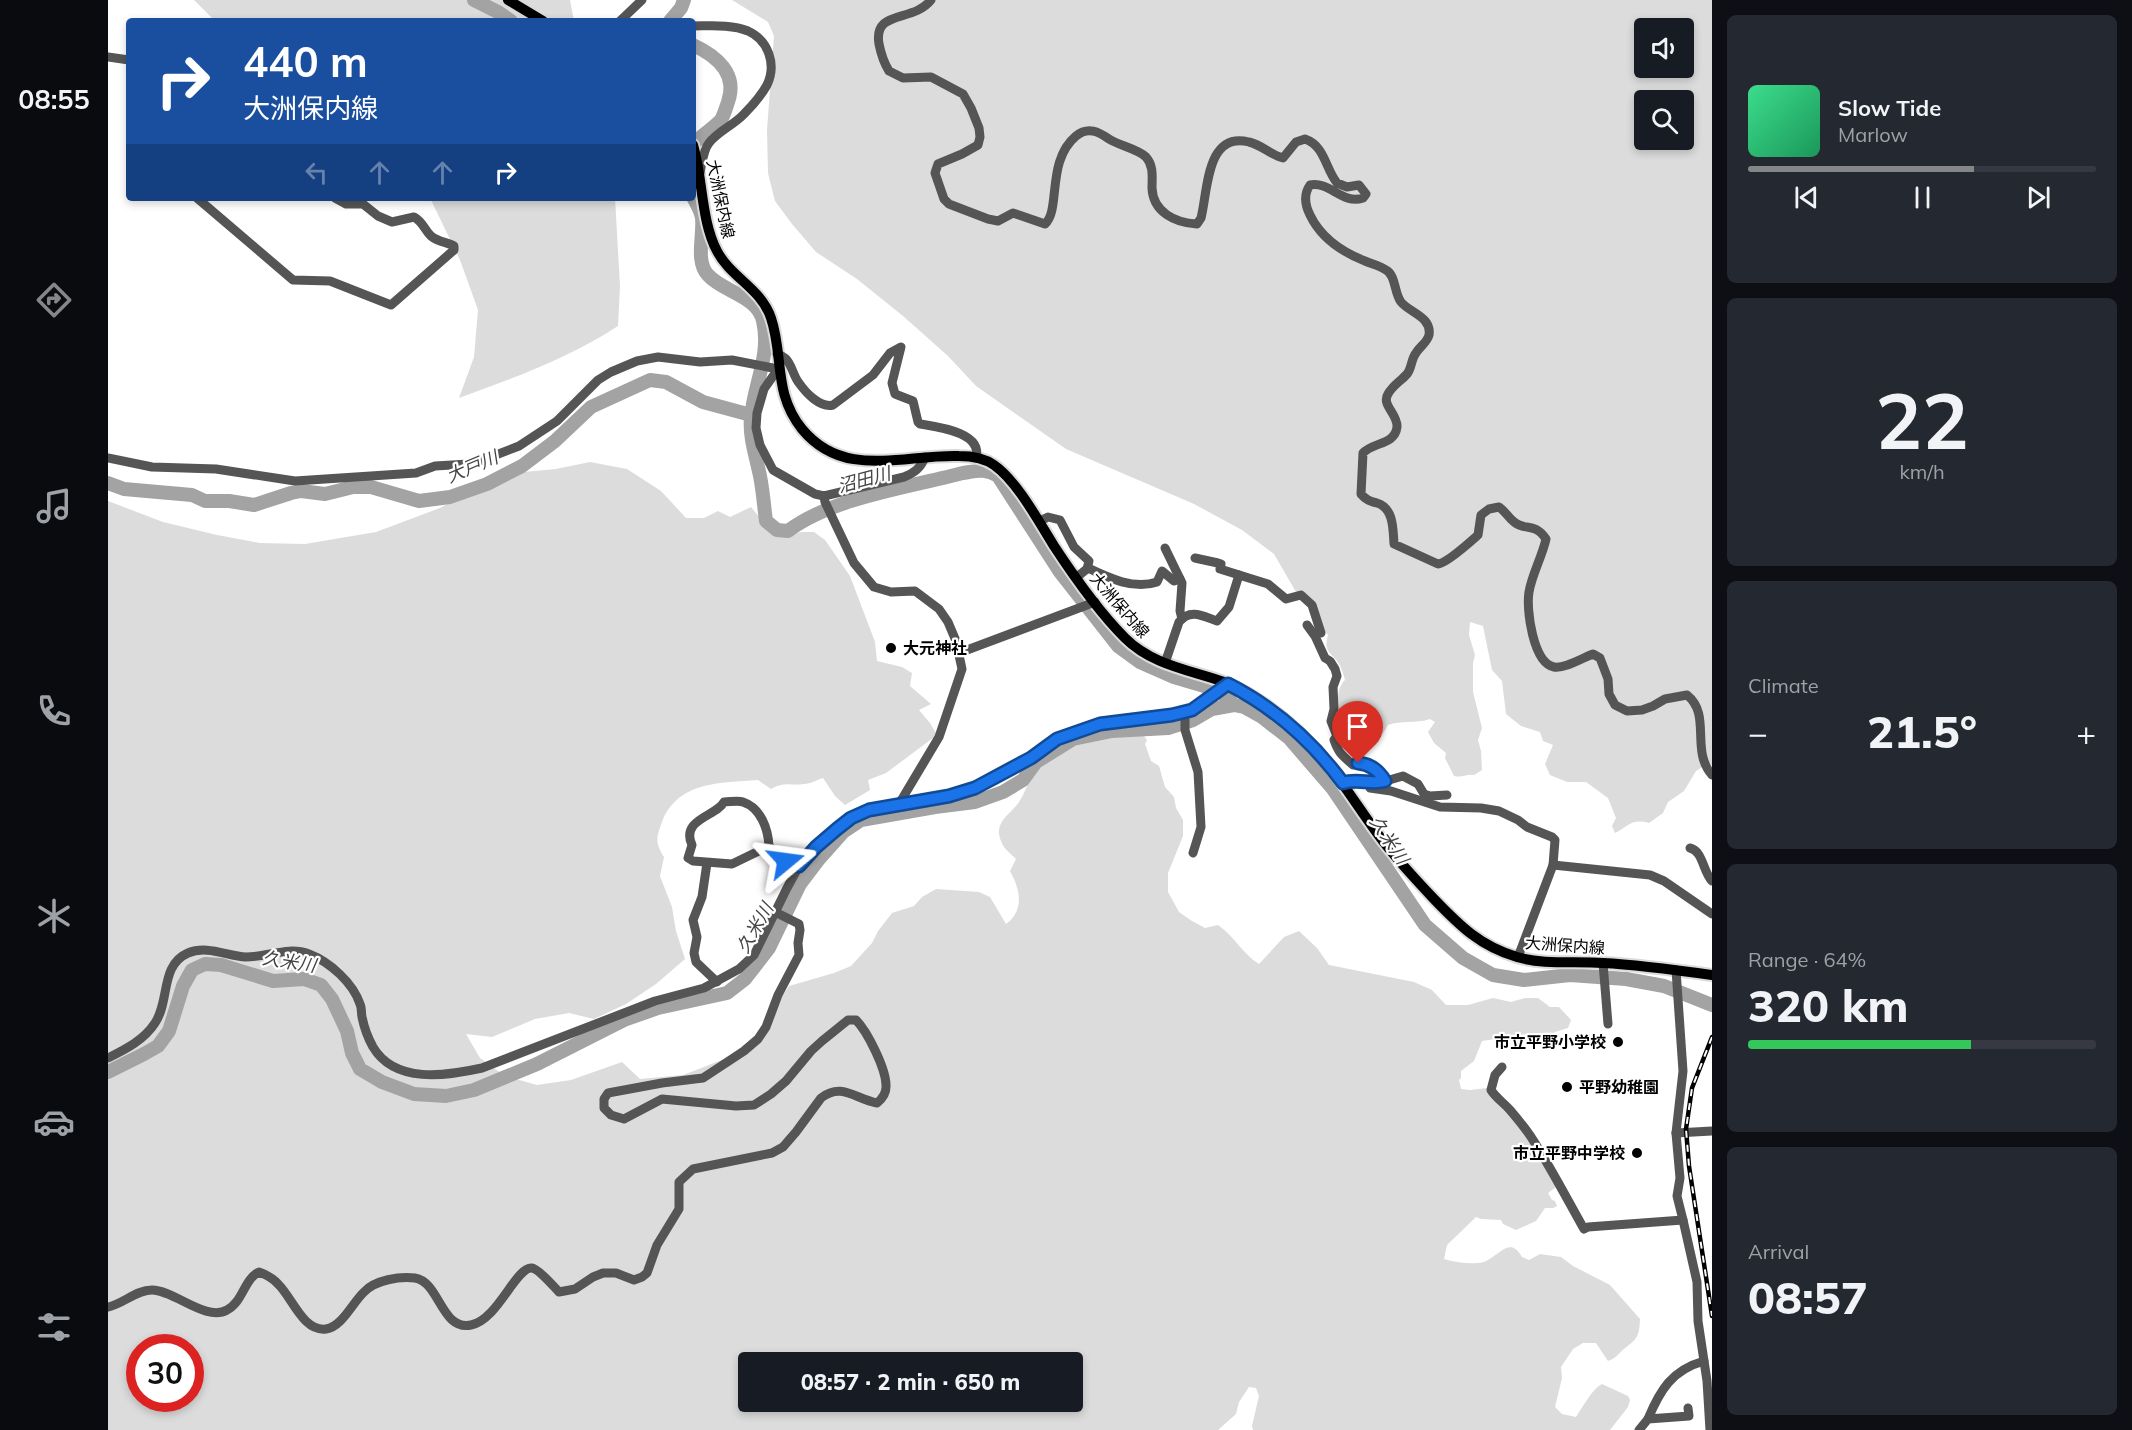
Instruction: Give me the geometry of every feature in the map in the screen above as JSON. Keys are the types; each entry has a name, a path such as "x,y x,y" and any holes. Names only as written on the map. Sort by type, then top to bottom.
{"main road":[{"path":"508,0 538,18"},
{"name":"大洲保内線","path":"696,157 711,239 718,254 728,267 759,295 767,308 772,322 777,354 773,368 790,412 811,438 826,450 857,461 946,455 976,458 994,465 1040,521 1093,603 1125,638 1137,649 1165,663 1248,694 1292,725 1327,761 1386,844 1462,928 1480,941 1518,957 1535,961 1603,965 1676,974 1712,975"}],"street":[{"path":"623,18 642,0"},
{"path":"931,0 919,11 882,24 878,31 881,54 889,71 903,78 931,77 963,94 971,108 981,137 978,145 938,164 935,173 944,199 950,204 988,219 998,221 1013,213 1045,224 1049,221 1052,210 1056,172 1060,159 1071,140 1088,130 1096,131 1119,146 1147,158 1151,166 1154,200 1158,207 1167,216 1190,224 1197,224 1201,218 1214,159 1226,144 1238,140 1251,142 1283,158 1296,142 1305,139 1312,141 1323,153 1337,183 1347,187 1359,185 1365,194 1363,198 1353,201 1321,185 1310,185 1305,196 1306,207 1311,218 1322,234 1336,246 1388,270 1400,301 1427,322 1429,333 1424,345 1416,352 1408,373 1386,397 1386,402 1397,424 1396,430 1390,440 1367,448 1363,453 1361,494 1365,499 1385,506 1389,511 1393,525 1394,544 1438,564 1445,563 1478,535 1481,515 1489,509 1499,507 1521,526 1533,527 1541,532 1546,539 1529,592 1529,611 1535,647 1546,663 1554,667 1567,665 1593,654 1600,658 1608,679 1609,694 1615,705 1627,711 1642,710 1665,699 1687,695 1696,701 1702,722 1702,759 1712,775"},
{"path":"696,26 726,26 747,30 762,40 771,62 767,85 743,115 707,144 700,173"},
{"path":"108,57 126,60"},
{"path":"201,201 293,280 330,281 391,305 454,250 454,246 433,237 425,225 414,217 392,222 378,216 363,204 346,204 340,201"},
{"path":"777,354 785,357 798,383 819,403 828,407 867,381 890,353 901,346 892,383 895,394 913,401 920,424 948,429 965,436 976,445 978,452 976,458"},
{"path":"108,458 152,467 216,469 295,481 416,472 435,466 469,464 519,446 557,421 598,380 610,372 637,361 658,357 700,362 732,360 773,368 757,413 756,428 760,445 773,471 825,499 854,563 874,587 891,592 915,591 939,609 951,629 959,652 962,669 939,736 899,804"},
{"path":"825,499 912,474 922,465 925,457"},
{"path":"1040,521 1048,517 1060,520 1074,547 1089,561 1087,569 1077,577"},
{"path":"1165,548 1182,585 1180,611 1182,619 1165,663"},
{"path":"1195,558 1221,564 1220,569 1268,584 1286,599 1302,595 1312,605 1322,633"},
{"path":"1087,569 1139,585 1157,582 1162,571 1174,581 1180,579"},
{"path":"1182,619 1190,614 1198,614 1217,621 1229,607 1239,575"},
{"path":"959,652 1093,603"},
{"path":"1307,625 1325,658 1335,669 1337,676 1333,687 1334,709 1331,721 1337,735 1334,740 1335,748 1344,759 1353,765 1362,763 1379,771 1385,781"},
{"path":"108,1058 129,1048 156,1023 164,1005 170,968 189,952 205,949 248,957 293,951 308,953 318,958 348,983 361,1006 362,1018 374,1048 385,1061 402,1070 432,1076 482,1068 642,1006 717,982 740,969 754,955 799,866 816,847 851,818 869,810 949,796 975,788 1031,758 1057,739 1100,724 1172,715 1192,710 1227,685"},
{"path":"1185,712 1185,730 1198,772 1201,826 1193,853"},
{"path":"1343,783 1357,780 1375,783 1403,777 1418,784 1424,794 1447,795"},
{"path":"1370,788 1391,791 1440,807 1481,808 1508,814 1527,827 1555,840 1553,865 1518,957"},
{"path":"769,846 732,864 707,863 688,858 692,845 689,839 691,831 705,815 722,806 724,802 742,801 754,808 764,820 769,846 786,861 799,866"},
{"path":"1690,848 1699,853 1712,882"},
{"path":"707,863 702,897 693,920 697,936 694,953 696,962 717,982"},
{"path":"1553,865 1650,875 1664,881 1712,914"},
{"path":"108,1307 144,1291 153,1290 164,1292 197,1308 215,1313 225,1311 238,1301 253,1275 259,1272 267,1275 279,1285 306,1322 316,1329 327,1330 351,1310 363,1292 372,1285 392,1280 417,1278 428,1286 452,1320 460,1325 471,1325 483,1321 522,1271 531,1268 559,1292 575,1289 593,1276 603,1273 616,1273 634,1280 642,1278 647,1273 657,1245 679,1209 679,1182 693,1169 772,1153 783,1147 821,1098 829,1092 837,1090 877,1103 886,1089 884,1074 864,1028 856,1020 848,1020 811,1050 786,1081 754,1105 736,1106 662,1099 624,1119 611,1115 604,1108 604,1099 608,1093 703,1078 758,1039 766,1027 778,995 799,955 799,924 777,913"},
{"path":"1603,965 1608,1024"},
{"path":"1676,974 1683,1071 1676,1133 1680,1178 1677,1196 1697,1282 1698,1321 1710,1430"},
{"path":"1502,1067 1495,1075 1491,1089 1513,1114 1548,1162 1552,1174 1584,1229 1683,1220"},
{"path":"1676,1133 1712,1131"},
{"path":"1639,1430 1648,1419 1658,1394 1665,1385 1690,1365 1704,1361"},
{"path":"1648,1419 1689,1416 1688,1408"}],"shaded area":[{"path":"194,0 570,0 573,18 212,18"},
{"path":"732,0 1712,0 1712,766 1709,763 1696,771 1684,791 1668,802 1663,813 1649,823 1634,822 1615,833 1612,826 1616,818 1608,798 1586,782 1567,782 1550,775 1545,764 1553,745 1543,741 1540,732 1521,726 1506,714 1502,681 1492,670 1483,626 1470,622 1469,635 1475,655 1473,692 1482,728 1478,740 1482,770 1474,775 1454,776 1445,758 1446,753 1434,743 1428,732 1435,722 1430,719 1388,725 1375,743 1356,753 1350,747 1349,725 1342,718 1339,709 1340,688 1345,680 1340,665 1328,650 1326,644 1328,635 1322,628 1318,613 1296,592 1274,554 1242,530 1194,504 1066,449 976,386 948,356 903,316 857,279 816,252 792,224 775,201 768,173 767,130 774,36 768,22"},
{"path":"431,201 615,201 620,286 618,326 561,358 459,398 474,357 478,310 460,260"},
{"path":"590,462 627,469 661,491 686,518 704,518 718,511 730,517 751,507 770,530 787,535 814,532 825,540 850,576 875,642 877,661 902,667 912,673 910,686 931,704 919,710 937,735 886,773 868,780 870,790 845,805 835,796 823,778 809,783 784,784 771,789 758,780 715,784 689,791 669,809 662,822 657,840 664,857 660,876 672,907 676,931 685,959 656,984 626,1004 594,1019 569,1013 535,1019 492,1037 466,1034 480,1058 505,1076 537,1085 571,1080 622,1062 640,1079 683,1075 727,1058 757,1035 789,986 851,966 872,943 892,913 914,906 922,897 936,889 979,892 990,897 1006,924 1016,912 1019,899 1010,871 1016,859 1002,844 999,829 1001,823 1019,802 1034,773 1061,753 1092,737 1143,735 1147,740 1145,744 1151,761 1159,766 1165,787 1174,797 1176,808 1183,820 1183,836 1168,873 1168,892 1179,912 1192,921 1205,928 1218,925 1259,964 1284,937 1299,931 1317,948 1329,965 1414,982 1432,990 1446,1005 1468,1005 1493,998 1511,1002 1525,998 1538,998 1550,1007 1559,1007 1571,1020 1568,1028 1555,1032 1546,1040 1527,1034 1482,1041 1474,1061 1461,1071 1459,1080 1461,1089 1487,1088 1527,1136 1556,1187 1548,1193 1557,1206 1545,1208 1536,1221 1516,1230 1503,1224 1501,1220 1476,1217 1447,1245 1444,1259 1469,1263 1484,1262 1512,1247 1522,1257 1529,1260 1540,1254 1561,1257 1573,1266 1610,1285 1640,1319 1637,1337 1608,1361 1596,1343 1583,1343 1573,1349 1561,1367 1562,1378 1555,1407 1562,1414 1576,1417 1591,1394 1602,1384 1628,1396 1630,1400 1628,1407 1610,1430 1253,1430 1259,1396 1256,1388 1249,1387 1239,1402 1236,1414 1218,1430 108,1430 108,501 163,522 217,535 260,543 305,544 376,532 440,508 481,486 513,473 556,469"}],"waterway":[{"name":"沼田川","path":"474,0 507,18"},
{"path":"673,18 684,0"},
{"name":"沼田川","path":"696,46 717,60 728,75 730,83 726,109 721,120 696,142"},
{"name":"沼田川","path":"695,201 702,218 701,256 704,269 714,281 754,306 763,321 764,358 751,424 766,521 777,530 788,531 826,510 872,495 963,473 981,471 994,473 1060,572 1118,646 1140,662 1174,677 1211,688 1227,697 1234,705"},
{"name":"大戸川","path":"108,483 124,489 192,495 205,501 229,501 254,505 301,491 325,494 353,487 371,487 419,501 450,497 487,484 522,466 555,441 591,407 650,380 666,382 703,402 751,415"},
{"name":"久米川","path":"108,1072 158,1046 169,1031 183,986 192,970 205,964 221,965 273,981 304,979 321,985 332,999 347,1031 352,1053 360,1069 382,1082 414,1094 446,1096 474,1090 537,1064 624,1020 658,1008 727,993 745,979 769,948 800,884 819,859 843,832 861,820 975,802 1003,792 1023,780 1036,762 1073,739 1112,731 1168,728 1193,720 1212,709 1234,705 1244,707 1262,717 1289,738 1333,789 1425,925 1463,958 1493,975 1524,980 1570,975 1626,979 1664,986 1712,1005"}],"railway":[{"path":"1712,1037 1692,1088 1686,1129 1689,1166 1712,1316"}],"place":[{"name":"大元神社","path":"891,648"},
{"name":"市立平野小学校","path":"1618,1042"},
{"name":"平野幼稚園","path":"1567,1087"},
{"name":"市立平野中学校","path":"1637,1153"}],"route":[{"path":"786,861 799,866 837,829 851,818 869,810 949,796 975,788 1031,758 1057,739 1100,724 1172,715 1192,710 1228,684 1248,694 1292,725 1327,761 1343,783 1357,780 1375,783 1385,781 1379,771 1358,763"}]}
